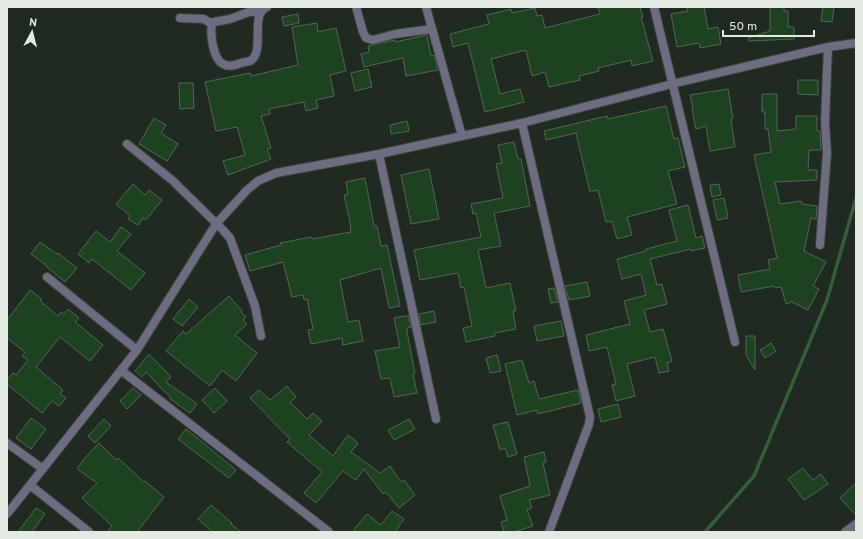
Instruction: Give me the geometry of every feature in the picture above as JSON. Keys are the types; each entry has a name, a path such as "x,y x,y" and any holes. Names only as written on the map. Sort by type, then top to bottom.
{"street":[{"path":"356,7 366,38 373,40 395,34 432,29"},
{"path":"426,7 462,136"},
{"path":"654,7 735,342"},
{"path":"264,9 259,20 256,51 250,61 232,66 221,63 215,54 211,37 212,24 214,22 230,19 243,10 264,9"},
{"path":"180,18 204,20 212,24"},
{"path":"7,514 138,350 216,224 247,190 258,181 276,173 380,154 522,123 672,84 828,47 856,43"},
{"path":"820,245 827,153 826,122 828,47"},
{"path":"522,123 590,417 587,429 549,532"},
{"path":"127,144 172,180 230,238 255,306 261,336"},
{"path":"380,154 436,419"},
{"path":"46,277 138,350"},
{"path":"122,371 329,532"},
{"path":"7,443 43,469"},
{"path":"30,485 89,532"},
{"path":"845,532 856,524"}],"building":[{"path":"598,7 640,7 643,17 641,17 653,61 632,66 631,60 598,68 599,71 579,76 580,80 549,87 545,72 532,76 526,50 491,59 500,94 520,89 524,102 485,112 468,43 453,47 450,34 489,24 487,15 511,9 512,13 535,8 537,16 542,15 545,28 600,14"},
{"path":"687,7 704,7 708,29 718,27 721,44 700,48 699,43 677,47 671,14 688,11"},
{"path":"770,7 784,7 784,11 788,11 788,27 794,27 794,39 749,41 748,38 770,31"},
{"path":"823,7 834,7 832,22 821,21"},
{"path":"298,14 299,23 284,26 282,17"},
{"path":"317,23 318,32 336,28 343,58 346,71 330,75 334,96 316,100 318,108 306,111 304,102 269,109 270,114 261,116 271,148 267,149 271,159 228,175 223,161 245,155 237,127 216,131 205,82 250,73 251,76 298,65 292,27"},
{"path":"427,35 431,56 434,55 438,70 406,76 403,58 364,67 361,54 369,52 368,46"},
{"path":"368,69 372,87 355,91 351,73"},
{"path":"798,80 818,80 818,95 798,94"},
{"path":"179,83 193,83 194,108 180,109"},
{"path":"728,89 733,118 731,119 735,147 710,151 706,126 696,129 690,95"},
{"path":"762,94 777,94 777,131 796,129 796,116 817,116 817,131 820,131 821,150 809,150 808,170 817,170 817,180 775,182 780,204 801,201 802,204 817,206 816,219 811,218 804,251 826,262 813,286 819,289 808,310 792,302 786,304 781,287 775,288 774,286 741,292 738,275 770,269 768,260 777,258 754,155 771,152 768,129 765,129 765,112 762,112"},
{"path":"666,106 674,139 678,138 685,167 668,171 677,204 627,217 632,235 617,239 612,221 606,222 598,190 590,192 576,133 546,140 544,131 607,116 608,119"},
{"path":"154,118 166,125 161,133 178,144 167,161 139,144"},
{"path":"407,121 409,131 391,134 390,125"},
{"path":"514,142 518,159 521,159 530,206 494,213 501,246 478,250 486,288 510,283 516,311 513,311 516,329 494,333 495,336 466,342 463,328 472,326 464,287 461,288 458,273 420,280 414,250 481,237 476,213 473,214 471,204 503,198 496,164 502,163 498,145"},
{"path":"429,169 439,219 411,224 401,175"},
{"path":"365,178 374,226 377,226 381,246 387,245 400,306 389,308 381,268 340,280 348,322 359,320 363,341 343,345 342,338 311,344 308,330 313,329 307,299 304,300 303,295 292,297 283,262 250,271 245,255 281,245 280,243 351,232 344,195 348,194 346,182"},
{"path":"133,184 145,195 149,190 162,200 146,220 143,218 138,225 128,219 130,216 116,204"},
{"path":"719,184 721,195 712,197 710,185"},
{"path":"724,198 728,218 717,220 713,200"},
{"path":"688,205 696,238 702,236 705,248 691,251 691,249 650,259 657,285 662,284 667,304 644,310 650,332 663,329 672,361 667,363 669,371 659,373 655,357 627,364 635,396 616,401 612,385 616,384 607,347 589,351 586,335 630,324 624,301 646,295 641,274 622,279 617,259 646,251 646,249 677,241 669,210"},
{"path":"121,227 131,234 117,251 145,273 131,290 92,259 89,263 78,254 96,231 110,242"},
{"path":"40,242 57,254 58,253 77,268 65,282 31,254"},
{"path":"587,282 590,296 569,300 565,286"},
{"path":"554,288 558,302 551,303 548,289"},
{"path":"30,290 42,299 40,301 58,316 61,312 64,314 68,309 79,318 75,322 103,345 90,361 60,337 36,367 63,390 60,394 66,398 59,406 52,401 42,413 7,384 7,380 13,373 16,375 28,360 22,356 25,352 7,338 7,320"},
{"path":"229,296 246,317 243,320 247,324 235,335 257,353 236,381 222,370 210,386 166,351 183,331 186,334"},
{"path":"189,299 198,307 182,326 173,319"},
{"path":"434,311 436,322 421,325 419,314"},
{"path":"408,316 411,327 407,328 407,332 415,373 413,374 417,393 394,397 390,378 381,379 375,351 400,347 394,318"},
{"path":"561,321 564,336 537,341 534,326"},
{"path":"746,336 755,336 755,370 746,355"},
{"path":"771,343 776,351 765,358 760,350"},
{"path":"149,354 171,377 166,382 197,404 190,413 170,399 171,398 146,372 142,377 135,371"},
{"path":"497,355 501,371 490,373 486,358"},
{"path":"522,360 529,383 534,381 539,399 578,390 581,403 538,414 537,410 517,415 505,364"},
{"path":"287,386 296,397 290,402 307,419 313,413 322,421 309,435 333,456 348,435 358,443 351,452 380,473 390,466 401,482 404,480 415,495 399,508 386,492 383,494 364,469 356,480 343,471 316,503 304,493 322,472 287,442 290,439 250,398 259,390 270,400"},
{"path":"133,388 141,395 127,409 120,401"},
{"path":"215,388 227,401 214,413 202,400"},
{"path":"618,404 621,417 601,422 598,409"},
{"path":"31,418 46,429 31,449 16,438"},
{"path":"104,419 111,426 95,443 88,436"},
{"path":"409,419 415,429 394,440 388,430"},
{"path":"508,422 517,454 508,457 505,448 500,450 493,425"},
{"path":"186,429 236,470 229,478 178,439"},
{"path":"99,443 116,460 118,458 144,482 145,481 164,497 137,532 107,532 112,526 82,498 97,483 77,469"},
{"path":"544,452 546,462 543,463 550,495 529,500 532,508 527,510 533,526 514,532 504,532 501,522 507,520 500,496 530,486 524,457"},
{"path":"803,468 813,480 821,474 828,484 804,500 788,479"},
{"path":"856,483 856,515 840,498"},
{"path":"211,505 241,532 213,532 198,519"},
{"path":"36,508 45,514 32,532 18,532"},
{"path":"392,511 404,519 395,532 352,532 367,514 381,525"}],"waterway":[{"path":"705,532 754,476 827,300 856,198"}]}
